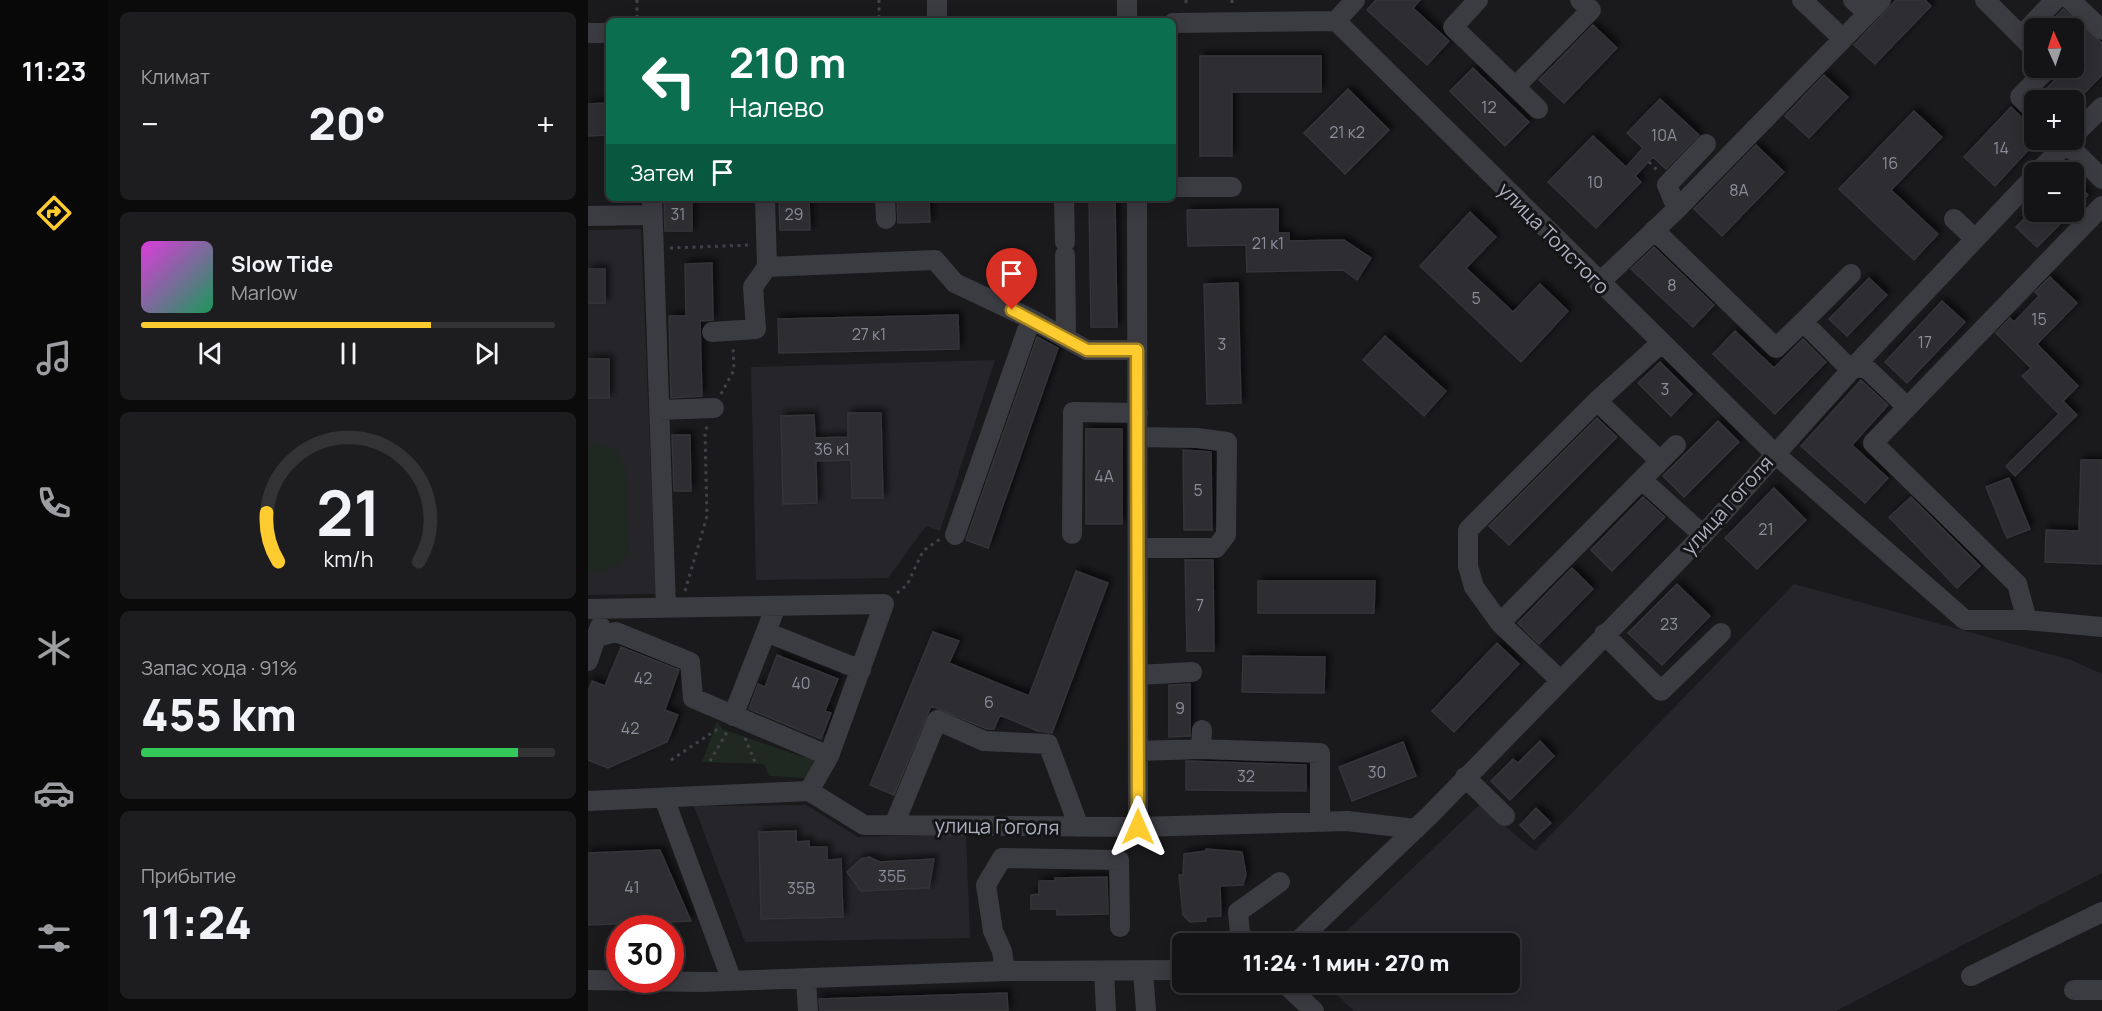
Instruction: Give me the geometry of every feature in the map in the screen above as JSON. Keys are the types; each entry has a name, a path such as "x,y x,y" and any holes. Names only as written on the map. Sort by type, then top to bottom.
{"street":[{"path":"937,0 937,18"},
{"path":"1127,0 1127,18"},
{"path":"1176,23 1336,21 1355,0"},
{"path":"1478,0 1453,27 1538,109"},
{"path":"1515,87 1591,9 1580,0"},
{"path":"1802,0 1842,38"},
{"path":"1599,283 1715,176 1842,38 1874,7 1853,0"},
{"path":"1985,0 2024,39"},
{"path":"2044,18 2055,0"},
{"path":"2070,0 2102,30"},
{"name":"улица Толстого","path":"1336,21 1599,283 1774,453 1965,620 2027,620 2102,627"},
{"path":"588,33 606,33"},
{"path":"2027,90 2038,78"},
{"path":"2084,124 2102,107"},
{"path":"1677,209 1667,185 1706,144"},
{"path":"2047,162 2059,150"},
{"path":"2077,150 2102,179"},
{"path":"1176,187 1232,187"},
{"name":"улица Гоголя","path":"1307,933 1416,829 1703,535 1774,453 2024,188"},
{"path":"712,332 756,329 753,287 767,267 765,201"},
{"path":"885,201 886,219"},
{"path":"1064,201 1066,338"},
{"path":"1137,201 1138,827"},
{"path":"588,216 652,206 659,410 673,608"},
{"path":"2027,620 2017,584 1873,443 1906,406 2102,206"},
{"path":"1954,219 1975,239"},
{"path":"1654,230 1776,348 1851,274"},
{"path":"767,267 935,260 955,283 1031,319 1087,350 1137,350"},
{"path":"955,535 1031,319"},
{"path":"1803,322 1851,370 1864,366 1906,406"},
{"path":"1560,680 1500,623 1474,587 1468,566 1468,530 1597,402 1661,343"},
{"path":"1597,402 1660,461"},
{"path":"659,410 714,408"},
{"path":"1072,534 1073,412 1138,413"},
{"path":"1138,437 1197,438 1227,442 1226,536 1216,548 1138,548"},
{"path":"1500,623 1676,445"},
{"path":"1642,480 1703,535"},
{"path":"588,661 596,638 597,609 884,604 829,756 808,791 588,801"},
{"path":"734,717 776,606"},
{"path":"596,638 616,632 690,662 693,698 829,756"},
{"path":"766,632 861,670"},
{"path":"1604,634 1661,691 1721,633"},
{"path":"1138,675 1192,672"},
{"path":"894,825 937,720 984,741 1048,744 1079,827"},
{"path":"1201,749 1202,730"},
{"path":"1138,751 1201,749 1320,753 1320,821"},
{"path":"1465,777 1505,816"},
{"name":"улица Гоголя","path":"808,791 864,825 1138,827 1320,821 1416,829"},
{"path":"664,798 732,981"},
{"path":"1005,971 1002,951 993,931 986,885 1002,858 1119,860 1120,927"},
{"path":"1240,933 1238,912 1280,882"},
{"path":"1971,976 2102,912"},
{"path":"588,980 732,981 1005,971 1172,970"},
{"path":"1143,971 1146,1011"},
{"path":"1104,972 1106,1011"},
{"path":"806,979 808,1011"},
{"path":"2074,990 2102,990"},
{"path":"1295,993 1314,1011"}],"path":[{"path":"637,0 637,18"},
{"path":"879,0 879,18"},
{"path":"653,249 766,244"},
{"path":"673,608 707,516 705,431 734,370 732,331"},
{"path":"884,604 907,585 923,550 941,539 955,535"},
{"path":"671,760 734,717"},
{"path":"710,761 734,717"}],"shaded area":[{"path":"641,229 656,594 588,595 588,230"},
{"path":"995,360 940,531 926,526 888,578 756,580 751,367"},
{"path":"595,444 615,449 626,468 629,553 616,567 602,572 588,571 588,446"},
{"path":"1794,584 2071,660 2102,674 2102,873 1836,1011 1354,1011 1335,993 1520,993 1520,933 1345,933 1479,805 1535,851"},
{"path":"717,721 722,729 803,757 810,751 819,759 805,778 769,776 764,764 702,762"},
{"path":"806,805 858,837 966,834 970,938 745,942 694,806"}],"building":[{"path":"1376,0 1420,0 1413,8 1449,41 1427,65 1367,10"},
{"path":"1896,0 1925,0 1931,6 1875,64 1854,45"},
{"path":"2063,9 2073,18 2054,18"},
{"path":"1593,25 1617,48 1564,103 1539,80"},
{"path":"2084,27 2102,43 2102,75 2084,94 2084,90 2045,90 2057,78 2084,78"},
{"path":"1200,56 1321,56 1321,92 1232,92 1232,156 1200,156"},
{"path":"1473,68 1529,122 1505,146 1450,91"},
{"path":"1824,75 1848,97 1809,138 1785,116"},
{"path":"1348,89 1389,130 1345,174 1304,133"},
{"path":"1660,99 1699,135 1666,169 1653,157 1635,176 1641,182 1596,228 1548,182 1593,136 1626,167 1643,148 1627,133"},
{"path":"606,103 606,135 588,136 588,104"},
{"path":"2011,107 2024,119 2024,150 2028,150 1995,186 1964,157"},
{"path":"1914,111 1942,137 1891,190 1938,234 1914,260 1839,189"},
{"path":"1756,145 1784,172 1722,236 1694,209"},
{"path":"664,201 692,201 692,231 665,231"},
{"path":"779,201 809,201 810,230 780,230"},
{"path":"897,201 929,201 930,222 898,223"},
{"path":"1089,201 1115,201 1117,327 1091,327"},
{"path":"1278,209 1278,233 1289,233 1289,241 1344,240 1371,258 1357,280 1343,270 1247,272 1246,245 1188,246 1187,210"},
{"path":"1470,212 1496,237 1466,268 1513,312 1540,284 1568,311 1521,362 1420,266"},
{"path":"2024,219 2024,222 2062,222 2037,247 2016,227"},
{"path":"1654,247 1714,305 1693,327 1631,269"},
{"path":"712,263 713,320 700,321 702,396 671,398 669,316 686,316 685,264"},
{"path":"588,269 605,269 605,303 588,303"},
{"path":"2050,277 2077,303 2037,344 2078,386 2063,401 2077,415 2015,476 2006,466 2059,414 2022,376 2031,368 1996,333 2010,318 2014,322 2039,296 2035,292"},
{"path":"1869,278 1887,295 1847,336 1829,319"},
{"path":"1238,283 1241,403 1207,404 1204,284"},
{"path":"1942,301 1965,322 1907,383 1885,362"},
{"path":"958,315 959,349 779,353 778,319"},
{"path":"1735,331 1774,368 1803,339 1826,362 1775,414 1713,354"},
{"path":"1385,336 1446,391 1424,416 1363,360"},
{"path":"1037,337 1058,348 988,548 966,540"},
{"path":"588,359 609,359 609,398 588,398"},
{"path":"1660,362 1692,394 1671,416 1638,383"},
{"path":"1861,380 1888,405 1852,445 1888,478 1865,503 1801,446"},
{"path":"848,413 881,413 883,498 852,498 851,460 816,461 817,503 783,504 781,416 814,415 815,438 848,437"},
{"path":"1597,418 1617,437 1509,545 1489,526"},
{"path":"1718,421 1739,442 1684,497 1663,476"},
{"path":"1086,429 1122,429 1122,524 1086,524"},
{"path":"672,435 690,435 691,491 674,491"},
{"path":"1183,450 1211,452 1212,530 1184,530"},
{"path":"2081,460 2102,460 2102,564 2045,562 2046,530 2079,531"},
{"path":"2009,478 2030,529 2007,538 1986,487"},
{"path":"1774,488 1806,520 1757,569 1725,538"},
{"path":"1643,497 1665,517 1612,571 1591,550"},
{"path":"1911,497 1980,566 1957,588 1889,517"},
{"path":"1185,560 1213,560 1214,651 1187,651"},
{"path":"1572,568 1593,589 1539,644 1518,623"},
{"path":"1076,571 1108,583 1052,733 1038,731 1000,715 994,729 987,729 931,706 894,795 870,785 933,632 959,641 949,663 1029,696"},
{"path":"1258,581 1375,581 1374,613 1258,613"},
{"path":"1677,584 1710,616 1662,665 1628,633"},
{"path":"1497,643 1519,664 1454,732 1432,711"},
{"path":"621,647 679,670 665,710 678,715 667,742 608,768 588,760 588,692 592,681 605,686"},
{"path":"777,655 838,679 825,711 831,713 821,739 749,709 758,684 765,687"},
{"path":"1243,656 1325,657 1324,693 1242,692"},
{"path":"1190,684 1190,736 1169,737 1169,685"},
{"path":"1540,741 1554,756 1510,800 1491,781 1513,759 1518,763"},
{"path":"1403,742 1416,776 1352,801 1339,767"},
{"path":"1186,761 1306,765 1306,791 1186,790"},
{"path":"1536,808 1551,823 1534,839 1520,825"},
{"path":"796,831 796,842 809,841 809,847 827,847 827,860 841,859 843,917 761,919 759,832"},
{"path":"1206,849 1242,852 1246,874 1243,885 1220,886 1221,916 1206,917 1206,921 1190,922 1183,915 1179,875 1183,875 1184,854 1206,851"},
{"path":"660,850 691,921 684,921 684,915 606,915 606,924 588,925 588,853"},
{"path":"869,857 880,862 934,859 929,888 861,891 847,872 861,859"},
{"path":"1107,877 1108,914 1057,915 1057,909 1031,909 1031,895 1039,894 1039,881 1055,881 1055,878"},
{"path":"1007,993 1008,1011 820,1011 819,999"}],"route":[{"path":"1012,310 1087,350 1137,350 1138,827"}]}
